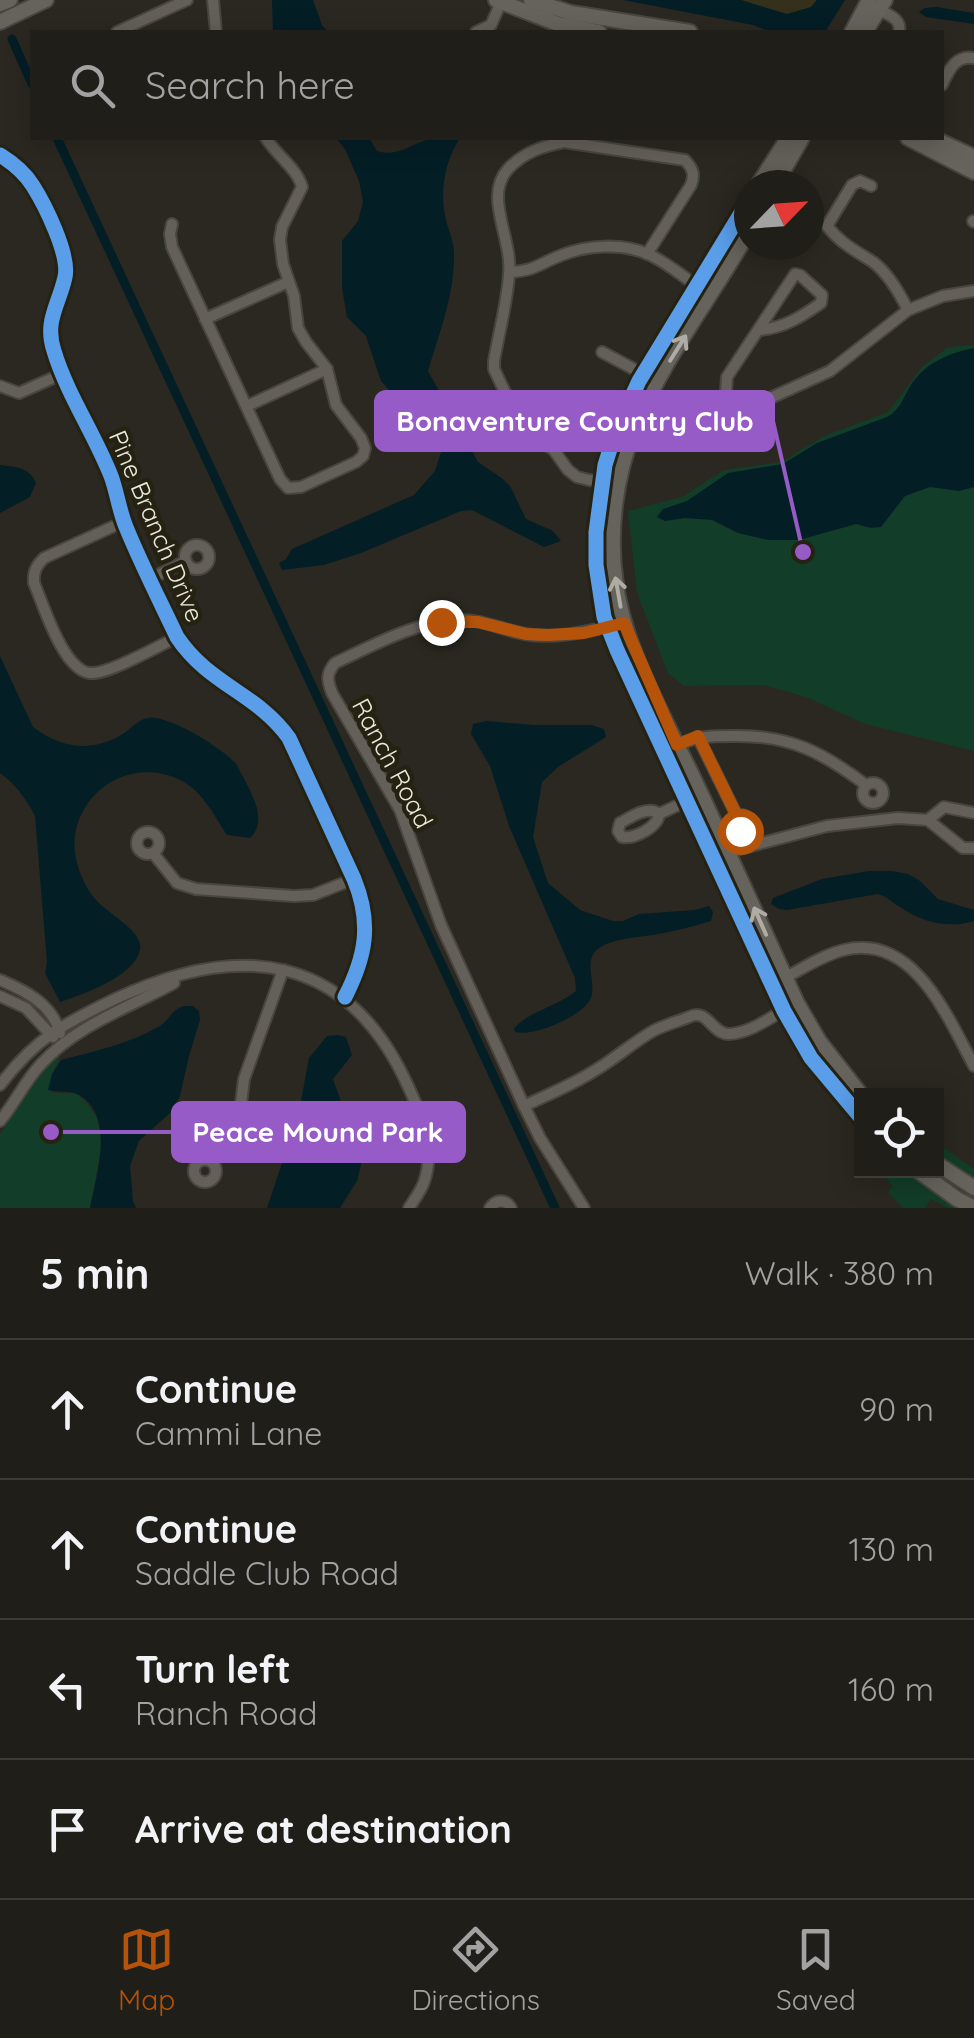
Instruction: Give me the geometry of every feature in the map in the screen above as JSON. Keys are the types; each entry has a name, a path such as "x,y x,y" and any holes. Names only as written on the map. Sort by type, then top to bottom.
{"street":[{"path":"0,4 10,0"},
{"path":"0,22 46,0"},
{"path":"121,30 187,0"},
{"path":"212,0 216,30"},
{"path":"531,0 571,13 677,30"},
{"path":"480,30 490,25 500,1 575,30"},
{"path":"854,30 878,3"},
{"path":"865,30 878,3"},
{"path":"878,3 900,25 899,30"},
{"path":"946,67 962,58 974,58"},
{"path":"172,224 172,247 280,480 288,488 301,487 356,462 365,448 336,405 327,369 298,328 288,282 280,240 282,226 302,187 301,180 267,140"},
{"path":"768,170 787,140"},
{"path":"784,170 801,140"},
{"path":"912,140 974,172"},
{"path":"937,140 974,158"},
{"path":"620,484 577,477 553,449 530,436 522,428 494,370 510,272 497,185 520,158 545,145 564,142 686,160 694,176 691,186 647,254"},
{"name":"Pine Branch Drive","path":"0,155 33,186 66,259 66,276 52,311 52,346 110,474 124,522 177,637 203,668 276,720 311,784 361,896 365,935 358,971 345,998"},
{"path":"870,186 860,181 852,185 826,226 853,252 883,271 908,310"},
{"path":"734,224 643,374 617,428 603,482 596,532 600,599 608,627 670,749 701,794 786,978 790,1007 811,1058 854,1109"},
{"path":"510,272 530,272 560,255 583,248 622,248 647,254 710,294"},
{"path":"734,255 654,386 633,434 612,530 616,584 624,623 686,801 771,985 856,1088"},
{"path":"731,408 726,392 728,377 759,330 796,274 822,295 821,304 800,318 759,330"},
{"path":"205,318 288,282"},
{"path":"617,428 633,434 668,434 731,408 756,404 816,379 908,310 943,296 974,291"},
{"path":"602,352 643,374"},
{"path":"246,406 327,369"},
{"path":"0,386 19,393 62,374"},
{"path":"124,522 44,558 33,574 66,656 78,669 92,674 177,637"},
{"path":"150,579 186,562"},
{"name":"Ranch Road","path":"584,1208 524,1106 440,925 400,810 332,693 328,672 335,663 401,633 441,622 478,622 526,634 584,633 624,623"},
{"path":"670,749 698,736 784,739 829,760 866,785"},
{"path":"698,736 737,816"},
{"path":"659,814 701,794"},
{"path":"928,820 944,806 974,813"},
{"path":"712,859 827,826 898,818 928,820 963,848 974,848"},
{"path":"154,853 177,882 196,888 314,895 354,879"},
{"path":"771,985 843,950 880,951 916,971 933,992 974,1066"},
{"path":"0,1085 28,1052 54,1030 140,988 243,964 308,977 345,998 377,1032 401,1071 425,1124 430,1148 424,1182 409,1208"},
{"path":"212,1162 240,1112 244,1079 283,970"},
{"path":"0,1121 38,1066 62,1043 192,973"},
{"path":"0,980 20,988 50,1011 62,1043"},
{"path":"0,996 26,1008 54,1030"},
{"path":"524,1106 592,1073 664,1026 697,1014 724,1034 734,1033 790,1007"},
{"path":"944,1168 974,1188"},
{"path":"928,1178 974,1208"},
{"path":"490,1208 502,1201 512,1208"}],"shaded area":[{"path":"741,0 817,0 811,7 787,15"}],"green space":[{"path":"974,345 974,751 865,724 806,697 764,685 684,686 668,673 637,593 628,511 682,497 724,470 781,462 824,436 888,412 922,367 948,347"},
{"path":"61,1055 52,1074 52,1093 76,1093 97,1118 102,1145 90,1208 0,1208 0,1134 49,1060"},
{"path":"944,1148 974,1169 974,1208 948,1208 931,1199 925,1208 903,1208 888,1192 893,1187 886,1178 944,1178"}],"water":[{"path":"272,0 313,0 326,30 273,30"},
{"path":"623,0 741,0 787,14 811,7 817,0 845,0 826,30 766,30"},
{"path":"937,7 974,13 974,24 926,17 919,12"},
{"path":"338,140 370,140 377,151 385,153 426,140 459,140 450,156 443,188 454,252 451,286 428,371 478,462 510,486 526,519 553,531 561,541 544,547 472,510 461,511 361,553 324,565 282,570 279,563 292,549 414,495 435,471 442,449 442,433 432,414 390,391 381,381 366,336 347,317 342,288 342,241 358,221 363,202 345,149"},
{"path":"974,348 974,487 959,491 930,487 905,496 881,527 856,524 799,540 768,540 738,533 712,520 665,521 657,517 663,509 687,501 728,473 783,464 817,443 887,417 927,368 944,357"},
{"path":"0,465 26,471 36,483 30,497 0,513"},
{"path":"0,656 33,727 44,734 65,744 87,746 109,741 144,719 169,721 208,742 237,765 258,812 256,830 250,838 227,835 197,793 167,775 132,774 101,789 80,818 74,844 77,861 91,894 130,929 140,949 119,976 60,1002 45,973 35,816 20,792 0,773"},
{"path":"486,721 591,725 604,729 606,737 558,767 542,782 533,837 548,883 580,910 613,921 709,906 713,912 711,921 619,940 598,949 591,960 590,1000 567,1019 533,1032 515,1032 514,1028 576,991 575,978 509,826 490,766 471,734 473,724"},
{"path":"869,871 908,874 938,899 974,910 974,921 945,924 926,920 878,894 787,910 771,904 773,898 822,879"},
{"path":"184,1006 199,1011 200,1020 180,1096 171,1112 139,1141 130,1166 136,1208 90,1208 101,1148 97,1117 79,1095 48,1090 52,1074 61,1060 136,1038 160,1026"},
{"path":"327,1036 346,1037 352,1055 333,1079 362,1161 357,1181 340,1208 267,1208 299,1112 309,1058"}],"waterway":[{"path":"12,39 30,80"},
{"path":"58,140 555,1208"}],"cycle path":[{"path":"0,155 30,181 60,244 66,268 52,322 54,351 111,476 132,541 177,637 203,667 262,710 289,738 354,879 363,910 364,939 358,967 345,997"},
{"path":"734,225 639,381 617,428 605,465 596,565 604,617 617,650 784,1011 811,1058 854,1109"}],"place":[{"name":"Bonaventure Country Club","path":"803,552"},
{"name":"Peace Mound Park","path":"51,1132"}],"route":[{"path":"441,622 478,622 526,634 548,635 584,633 624,623 677,745 698,736 737,816 734,827 740,831"}]}
